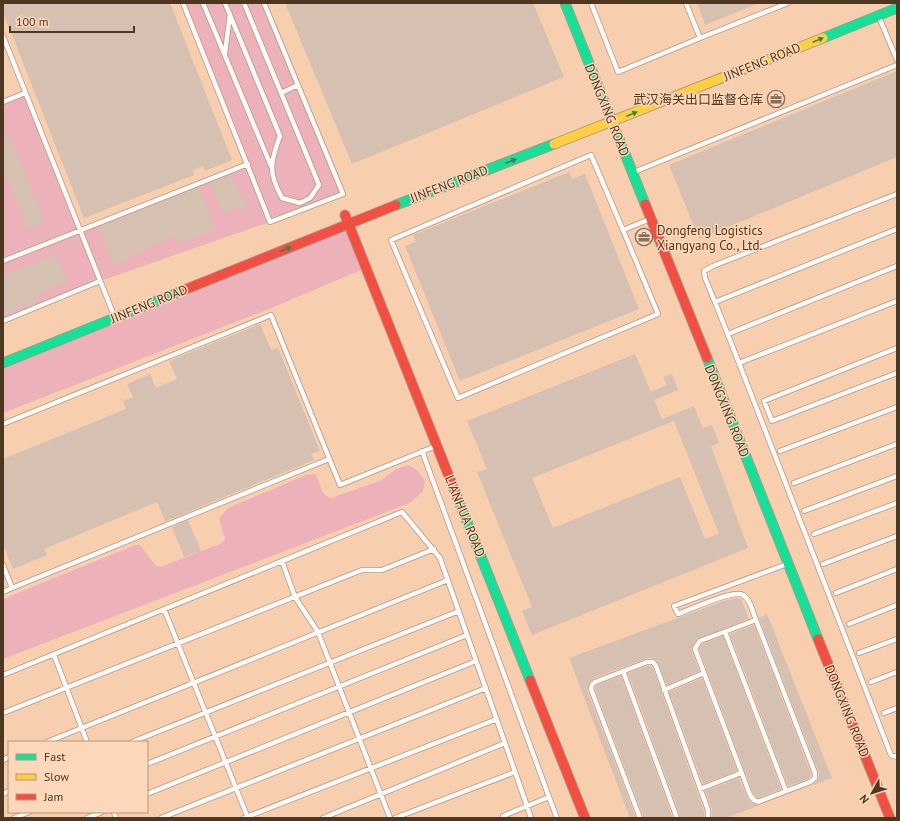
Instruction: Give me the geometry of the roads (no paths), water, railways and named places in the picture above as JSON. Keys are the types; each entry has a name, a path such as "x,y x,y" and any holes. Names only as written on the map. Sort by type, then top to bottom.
{"street":[{"name":"DONGXING ROAD","path":"565,3 788,563 892,814"},
{"name":"JINFENG ROAD","path":"611,119 887,3"},
{"name":"JINFENG ROAD","path":"3,355 346,219 611,119 897,8"},
{"name":"JINFENG ROAD","path":"3,364 346,219"},
{"name":"LIANHUA ROAD","path":"346,219 585,818"},
{"path":"878,818 892,814"}],"lane":[{"path":"183,3 270,222 343,194 264,3"},
{"path":"203,3 271,167 274,182 282,198 300,203 310,198 319,185 244,3"},
{"path":"225,3 280,136 271,167"},
{"path":"591,3 618,72 788,3"},
{"path":"686,3 700,38"},
{"path":"224,54 230,14"},
{"path":"878,15 897,60"},
{"path":"3,36 112,313"},
{"path":"632,173 897,65"},
{"path":"281,93 298,86"},
{"path":"3,102 25,93"},
{"path":"591,155 623,230 658,314 458,398 391,240 591,155"},
{"path":"3,261 80,229 248,164"},
{"path":"897,194 713,266 704,271 705,278 891,755 897,757"},
{"path":"623,230 650,219"},
{"path":"715,302 897,229"},
{"path":"728,334 897,266"},
{"path":"3,321 100,281"},
{"path":"739,363 897,301"},
{"path":"3,424 271,315 340,485 437,445"},
{"path":"897,348 764,401 772,421 897,373"},
{"path":"780,451 897,407"},
{"path":"794,483 897,444"},
{"path":"422,451 557,818"},
{"path":"3,592 329,459"},
{"path":"804,511 897,476"},
{"path":"814,534 897,503"},
{"path":"3,675 402,512 440,558 531,818"},
{"path":"823,564 897,536"},
{"path":"3,713 362,570 382,570 434,549"},
{"path":"282,561 295,597 318,632 390,818"},
{"path":"756,620 700,642 696,645 695,649 750,796 758,802 810,782 815,778 815,773 749,601 737,593 727,595 678,614 674,606 788,563"},
{"path":"3,565 12,588"},
{"path":"836,593 897,569"},
{"path":"50,741 448,580"},
{"path":"849,624 897,605"},
{"path":"164,609 247,818 496,719"},
{"path":"134,741 459,610"},
{"path":"725,632 786,791"},
{"path":"148,764 467,635"},
{"path":"859,653 897,639"},
{"path":"54,655 87,741"},
{"path":"148,794 476,661"},
{"path":"640,818 591,689 595,682 647,662 653,662 656,666 708,810 708,818"},
{"path":"623,671 677,818"},
{"path":"871,682 897,672"},
{"path":"664,690 704,674"},
{"path":"161,818 486,688"},
{"path":"884,713 897,708"},
{"path":"323,818 505,743"},
{"path":"395,818 409,816 515,772"},
{"path":"700,789 741,773"},
{"path":"501,817 549,797"},
{"path":"14,818 26,813"},
{"path":"87,818 100,813"}],"place":[{"name":"武汉海关出口监督仓库","path":"776,99"},
{"name":"Dongfeng Logistics Xiangyang Co., Ltd.","path":"644,237"}]}
